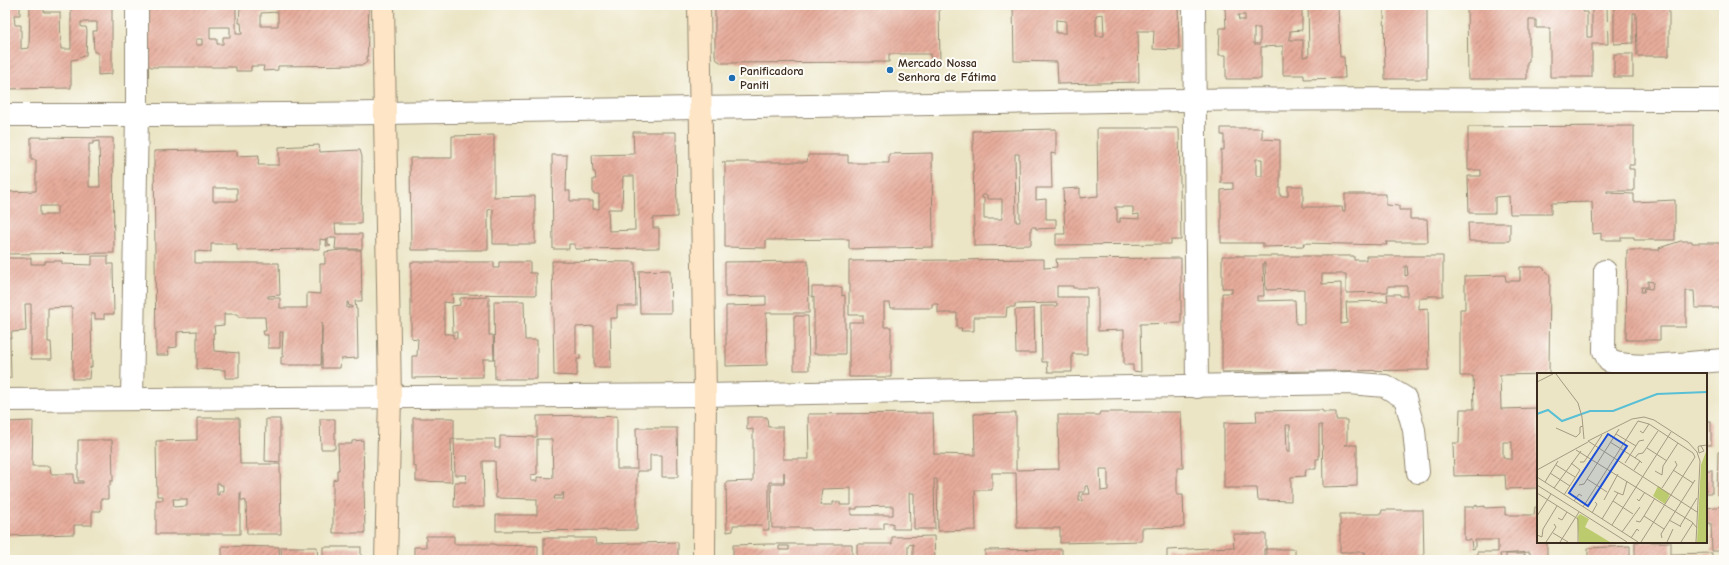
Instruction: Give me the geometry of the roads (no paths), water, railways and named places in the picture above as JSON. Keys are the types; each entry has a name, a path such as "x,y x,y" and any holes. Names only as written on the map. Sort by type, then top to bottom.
{"street":[{"path":"132,399 137,115 137,5"},
{"path":"383,5 390,397 386,560"},
{"path":"699,5 705,395 704,560"},
{"path":"1194,5 1197,387"},
{"path":"5,115 385,112 1195,100 1724,100"},
{"path":"1605,271 1604,351 1609,361 1620,365 1642,365 1724,360"},
{"path":"5,400 705,395 1349,383 1385,386 1405,398 1414,430 1418,472"}],"place":[{"name":"Mercado Nossa Senhora de Fátima","path":"890,70"},
{"name":"Panificadora Paniti","path":"732,78"}]}
